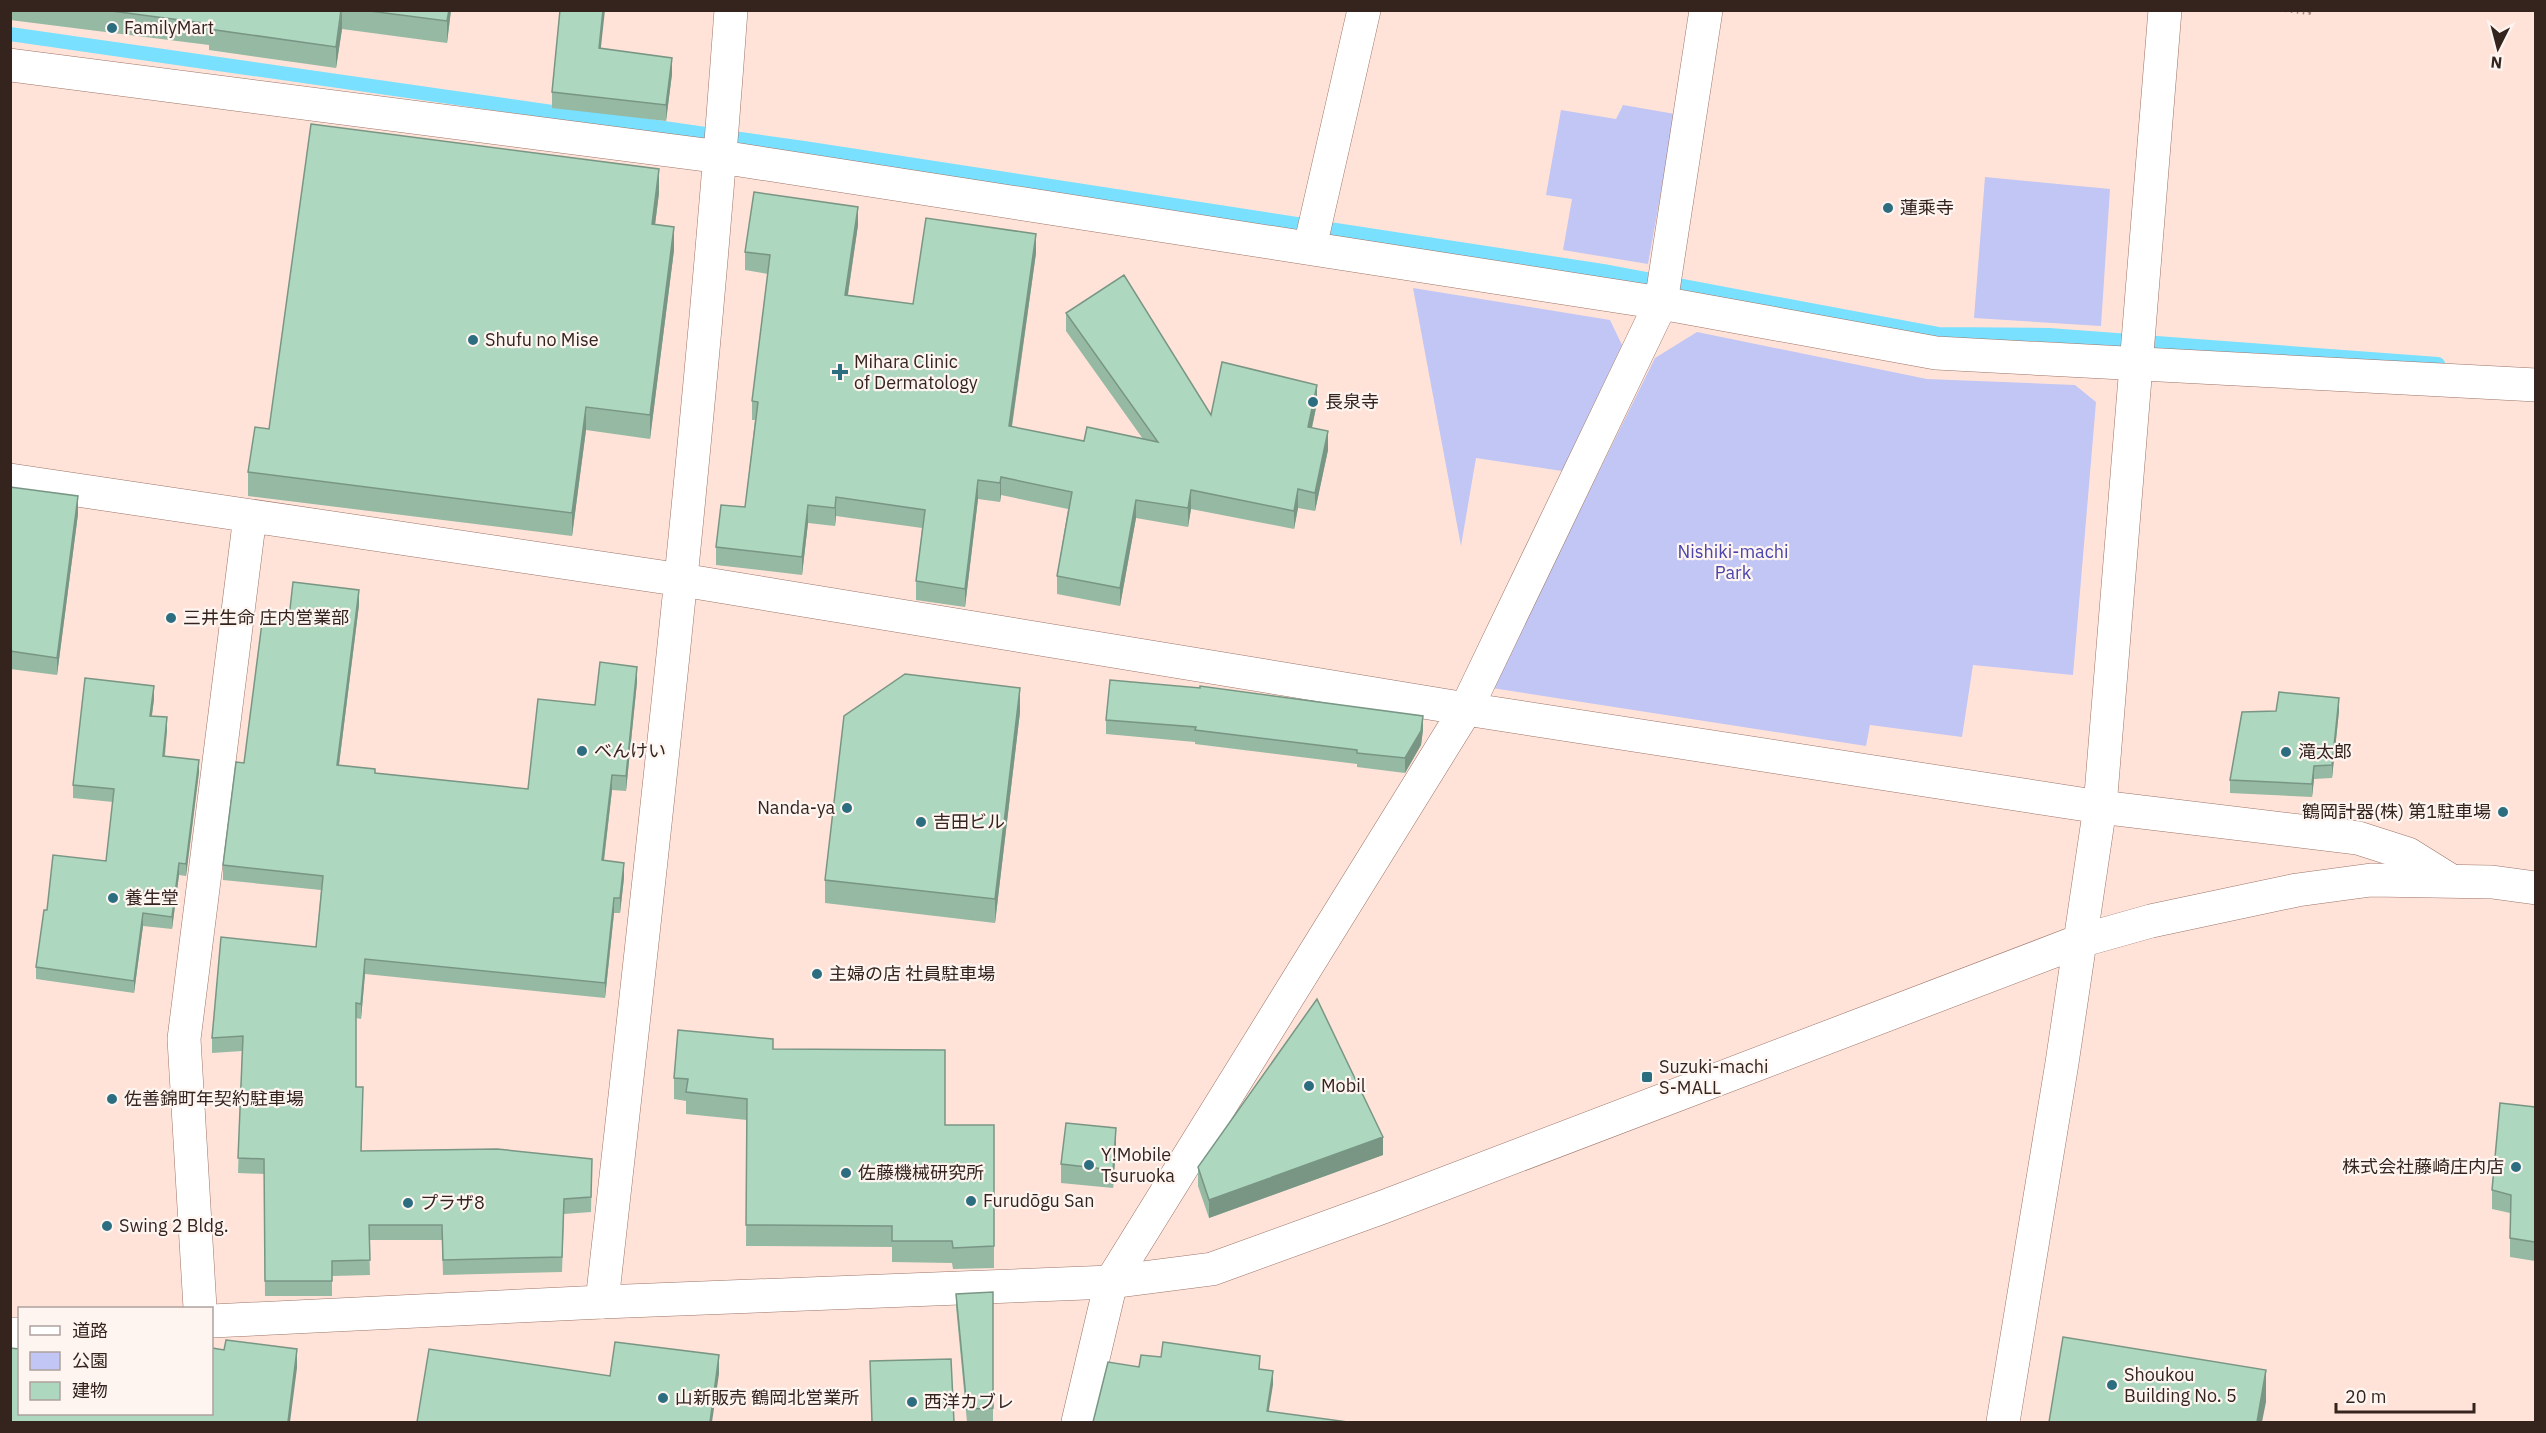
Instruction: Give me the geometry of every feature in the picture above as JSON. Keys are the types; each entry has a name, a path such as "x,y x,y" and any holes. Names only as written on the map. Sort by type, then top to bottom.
{"street":[{"path":"602,1302 682,580 721,157 731,10"},
{"path":"1310,248 1364,10"},
{"path":"1078,1422 1111,1282 1466,709 1661,303 1706,10"},
{"path":"2003,1422 2100,807 2165,10"},
{"path":"10,65 721,157 1661,303 1935,353 2535,385"},
{"path":"10,480 682,580 1466,709 2100,807 2358,838 2408,854 2448,879"},
{"path":"200,1307 184,1039 250,516"},
{"path":"213,1321 602,1302 1111,1282 1212,1269 1395,1203 2080,941 2151,921 2297,890 2371,880 2448,879 2535,888"}],"path":[{"path":"2285,10 2309,12"}],"green space":[{"path":"1623,105 1675,114 1648,264 1563,250 1572,199 1546,195 1561,110 1616,119"},
{"path":"1985,177 2110,189 2101,326 1974,318"},
{"path":"1413,288 1610,320 1622,345 1562,471 1476,458 1461,546"},
{"name":"Nishiki-machi Park","path":"1697,332 1927,379 2075,385 2096,402 2073,675 1973,665 1962,737 1870,725 1866,746 1492,688 1655,358"}],"building":[{"path":"104,10 341,10 336,47 209,29 210,24"},
{"path":"362,10 449,10 447,21"},
{"path":"560,10 603,10 599,48 672,58 666,105 552,92"},
{"name":"Shufu no Mise","path":"311,124 659,169 652,224 674,227 650,415 586,407 572,513 248,472 255,427 269,429"},
{"path":"754,192 858,207 845,295 913,304 926,218 1036,234 1009,426 1084,441 1087,427 1158,442 1066,313 1124,275 1211,415 1222,362 1317,385 1308,427 1328,431 1315,493 1298,489 1294,511 1191,490 1188,508 1136,500 1120,588 1057,576 1072,492 1001,477 1000,483 978,480 965,589 916,581 925,510 836,497 835,508 808,505 802,557 716,547 721,505 745,507 758,402 752,401 770,255 745,252"},
{"path":"10,487 78,496 57,658 10,651"},
{"path":"293,582 359,590 337,765 375,769 375,773 528,789 538,699 595,705 600,662 637,667 626,776 612,775 602,860 624,863 620,898 614,898 605,983 365,959 361,1004 356,1003 356,1087 363,1087 361,1151 497,1149 592,1159 591,1197 564,1199 562,1257 443,1260 442,1225 369,1225 370,1260 332,1261 332,1281 265,1281 264,1159 238,1158 243,1036 212,1038 221,937 316,947 323,876 223,865 236,762 244,763 263,615 289,618"},
{"name":"吉田ビル","path":"905,674 1020,688 995,899 825,880 844,716"},
{"path":"85,678 154,686 150,716 167,717 163,756 199,760 186,864 179,863 172,917 143,913 134,981 36,967 44,910 47,910 53,855 106,861 114,789 73,785"},
{"path":"1110,680 1200,688 1200,686 1423,716 1421,731 1405,758 1195,730 1196,727 1106,720"},
{"name":"滝太郎","path":"2279,692 2339,698 2332,765 2314,766 2312,784 2230,780 2242,712 2276,711"},
{"name":"Mobil","path":"1317,999 1383,1137 1209,1200 1198,1167"},
{"name":"佐藤機械研究所","path":"678,1030 773,1039 773,1049 945,1050 945,1125 994,1125 994,1246 953,1248 952,1241 892,1241 892,1226 746,1225 747,1099 686,1092 688,1079 674,1078"},
{"name":"株式会社藤崎庄内店","path":"2500,1103 2535,1107 2535,1242 2510,1238 2511,1195 2492,1190"},
{"path":"1066,1123 1116,1128 1113,1170 1061,1164"},
{"path":"993,1292 993,1408 967,1409 956,1294"},
{"path":"2063,1337 2266,1370 2257,1422 2049,1422"},
{"path":"226,1340 297,1349 288,1422 10,1422 10,1348 18,1349 18,1415 213,1415 213,1348 224,1350"},
{"path":"615,1342 719,1355 710,1422 417,1422 429,1349 610,1376"},
{"path":"1163,1342 1260,1356 1259,1369 1273,1371 1267,1411 1348,1422 1093,1422 1108,1362 1139,1367 1141,1355 1161,1357"},
{"name":"西洋カブレ","path":"951,1359 954,1422 872,1422 870,1361"}],"waterway":[{"path":"10,34 804,148 1603,271 1938,334 2049,335 2438,364"}],"place":[{"name":"FamilyMart","path":"112,28"},
{"name":"蓮乘寺","path":"1888,208"},
{"name":"Shufu no Mise","path":"473,340"},
{"name":"Mihara Clinic of Dermatology","path":"840,372"},
{"name":"長泉寺","path":"1313,402"},
{"name":"三井生命 庄内営業部","path":"171,618"},
{"name":"べんけい","path":"582,751"},
{"name":"滝太郎","path":"2286,752"},
{"name":"Nanda-ya","path":"847,808"},
{"name":"鶴岡計器(株) 第1駐車場","path":"2503,812"},
{"name":"吉田ビル","path":"921,822"},
{"name":"養生堂","path":"113,898"},
{"name":"主婦の店 社員駐車場","path":"817,974"},
{"name":"Suzuki-machi S-MALL","path":"1647,1077"},
{"name":"Mobil","path":"1309,1086"},
{"name":"佐善錦町年契約駐車場","path":"112,1099"},
{"name":"Y!Mobile Tsuruoka","path":"1089,1165"},
{"name":"株式会社藤崎庄内店","path":"2516,1167"},
{"name":"佐藤機械研究所","path":"846,1173"},
{"name":"Furudōgu San","path":"971,1201"},
{"name":"プラザ8","path":"408,1203"},
{"name":"Swing 2 Bldg.","path":"107,1226"},
{"name":"Shoukou Building No. 5","path":"2112,1385"},
{"name":"山新販売 鶴岡北営業所","path":"663,1398"},
{"name":"西洋カブレ","path":"912,1402"}]}
